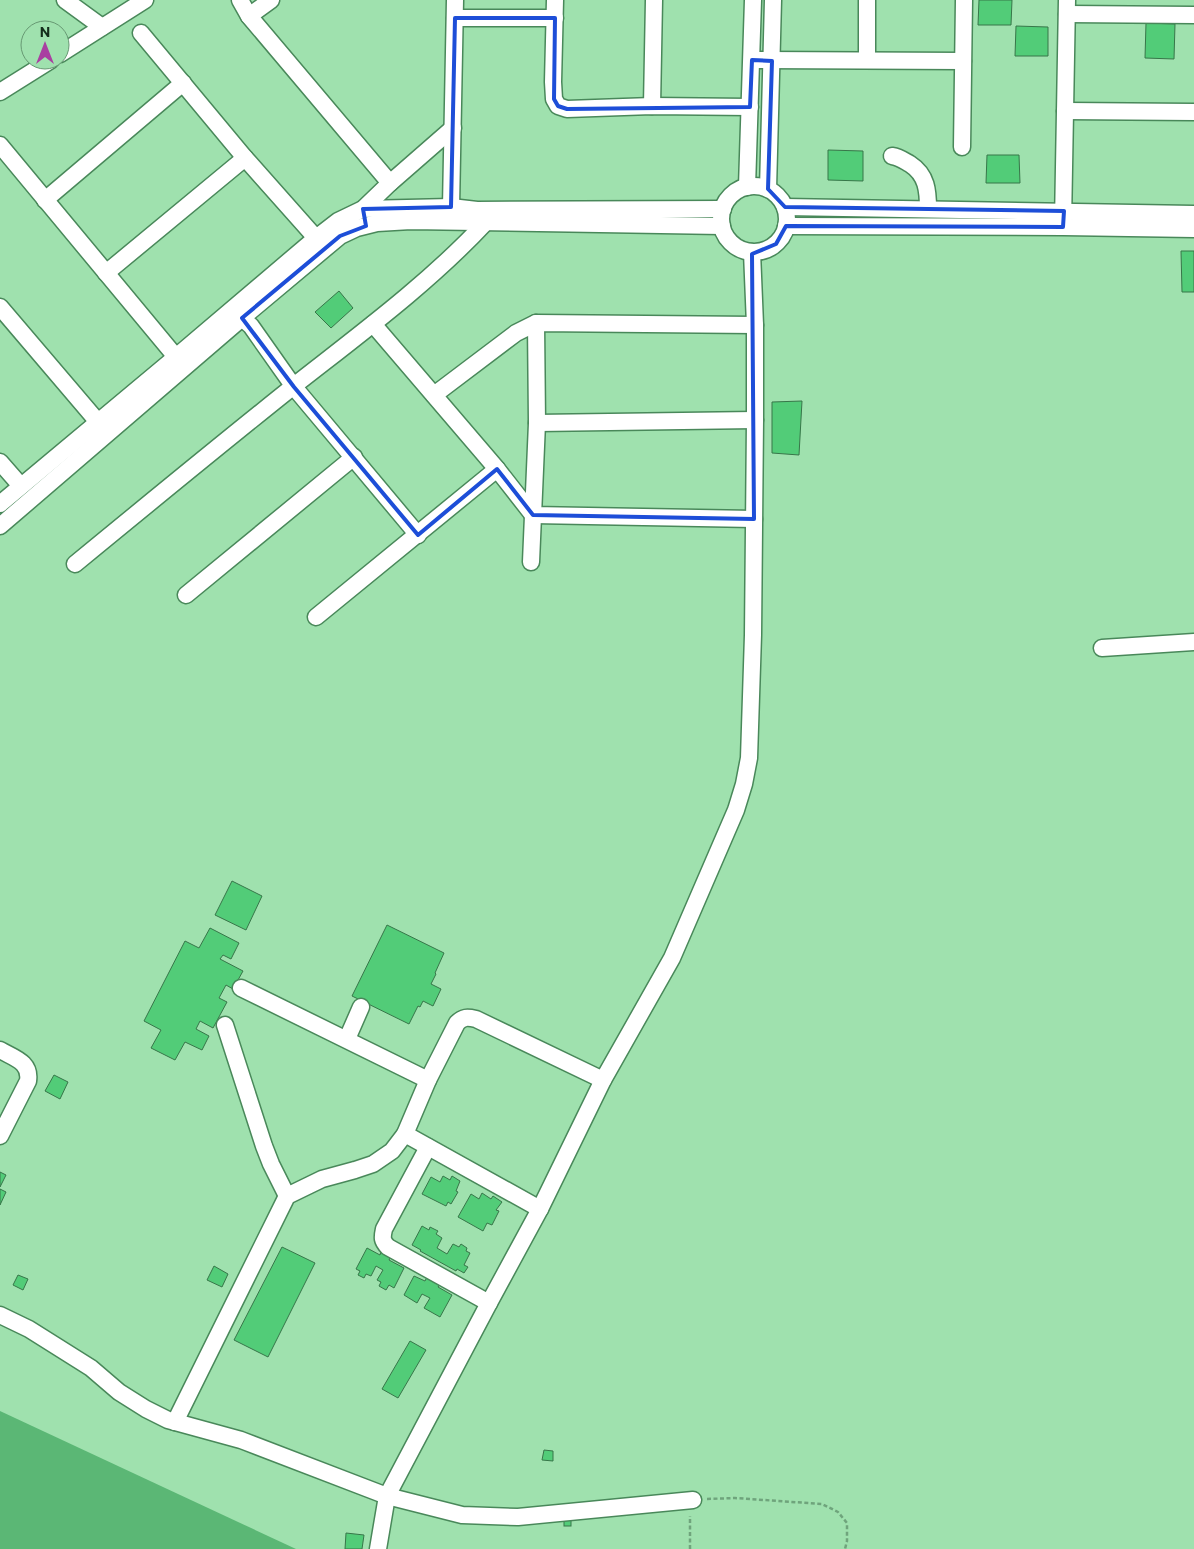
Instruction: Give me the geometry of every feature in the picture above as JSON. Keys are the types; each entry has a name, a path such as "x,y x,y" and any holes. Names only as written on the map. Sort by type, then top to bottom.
{"street":[{"path":"65,0 102,27"},
{"path":"70,48 145,0"},
{"path":"240,0 249,16 390,183"},
{"path":"249,16 271,0"},
{"path":"451,207 455,0"},
{"path":"555,0 553,82 554,99 558,106 567,109 652,106 750,107"},
{"path":"652,106 654,0"},
{"path":"747,187 753,0"},
{"path":"768,189 773,0"},
{"path":"866,60 867,0"},
{"path":"962,147 964,0"},
{"path":"1064,219 1067,7 1168,7 1194,15"},
{"path":"455,18 555,18"},
{"path":"141,33 245,158 316,238"},
{"path":"752,60 964,61"},
{"path":"0,92 35,70"},
{"path":"45,200 183,83"},
{"path":"1065,112 1194,112"},
{"path":"0,504 316,238 338,221 363,209 453,128"},
{"path":"0,145 176,357"},
{"path":"892,156 900,157 914,166 924,177 928,191 928,209"},
{"path":"106,273 245,158"},
{"path":"747,187 768,189 786,207 786,226 782,237 776,244 761,251 752,252 736,246 725,234 722,226 721,217 723,209 732,195 747,187"},
{"path":"363,209 451,207 477,210 723,209"},
{"path":"786,207 928,209 1194,229"},
{"path":"363,209 366,226"},
{"path":"786,226 1194,214"},
{"path":"0,526 340,236 377,223 411,221 722,226"},
{"path":"75,564 374,324 466,244 485,223"},
{"path":"378,1549 387,1496 540,1209 604,1080 672,958 736,810 744,784 749,758 754,519 752,252"},
{"path":"0,308 98,422"},
{"path":"242,318 251,326 294,387 418,535"},
{"path":"434,395 516,332 536,323 754,325"},
{"path":"530,562 537,423 536,323"},
{"path":"374,324 497,469 533,515"},
{"path":"537,423 754,420"},
{"path":"186,595 354,457"},
{"path":"0,462 21,486"},
{"path":"316,617 497,469"},
{"path":"533,515 754,519"},
{"path":"1102,648 1194,642"},
{"path":"241,988 428,1080"},
{"path":"347,1039 361,1007"},
{"path":"175,1422 287,1196 322,1179 374,1164 392,1151 405,1134 428,1080 457,1023 462,1018 476,1019 604,1080"},
{"path":"225,1026 264,1146 287,1196"},
{"path":"0,1050 23,1063 29,1074 28,1081 0,1136"},
{"path":"405,1134 540,1209"},
{"path":"428,1147 384,1230 383,1242 388,1247 489,1303"},
{"path":"0,1315 29,1329 91,1368 119,1392 146,1409 175,1422 241,1440 387,1496 462,1515 518,1517 693,1500"}],"path":[{"path":"690,1549 690,1519 693,1500 735,1498 822,1504 838,1512 847,1523 845,1549"}],"highlighted area":[{"path":"455,18 555,18 554,99 558,106 567,109 750,107 752,60 772,61 768,189 785,207 1064,211 1063,227 786,226 776,244 752,254 754,519 533,515 497,469 418,535 294,387 242,318 340,236 366,226 363,209 451,207"}],"green space":[{"path":"0,1411 296,1549 0,1549"}],"building":[{"path":"979,0 1012,0 1011,25 978,25"},
{"path":"1146,23 1175,24 1174,59 1145,58"},
{"path":"1016,26 1048,27 1048,56 1015,56"},
{"path":"828,150 863,151 863,181 828,180"},
{"path":"987,155 1019,155 1020,183 986,183"},
{"path":"1181,251 1194,251 1194,292 1182,292"},
{"path":"339,291 353,308 331,328 315,312"},
{"path":"802,401 799,455 772,453 772,402"},
{"path":"232,881 262,896 246,930 215,915"},
{"path":"387,925 444,953 431,984 441,989 433,1006 423,1001 420,1007 418,1006 409,1024 352,996"},
{"path":"210,928 239,943 231,959 223,955 220,959 243,971 233,989 226,985 219,998 227,1002 213,1028 200,1021 196,1029 209,1036 202,1050 185,1042 175,1060 151,1048 161,1030 144,1021 185,941 199,948"},
{"path":"54,1075 68,1082 60,1099 45,1091"},
{"path":"0,1172 6,1175 0,1187"},
{"path":"443,1176 450,1180 452,1176 460,1181 456,1191 458,1192 451,1204 448,1202 446,1206 422,1194 431,1177 440,1182"},
{"path":"0,1189 6,1192 0,1205"},
{"path":"482,1193 491,1199 493,1196 502,1202 496,1210 499,1211 492,1225 487,1223 483,1231 458,1217 471,1194 479,1199"},
{"path":"422,1226 429,1230 430,1227 438,1231 436,1234 442,1238 437,1248 447,1254 453,1244 459,1247 461,1244 467,1248 466,1251 470,1253 464,1265 468,1267 464,1273 457,1269 456,1271 412,1245"},
{"path":"282,1247 315,1263 268,1357 234,1340"},
{"path":"367,1248 380,1255 381,1251 391,1256 389,1260 404,1268 394,1288 389,1285 386,1290 379,1286 381,1282 377,1280 383,1270 376,1266 371,1276 366,1274 364,1278 358,1275 360,1271 356,1269"},
{"path":"214,1266 228,1274 222,1287 207,1280"},
{"path":"18,1275 28,1279 23,1290 13,1285"},
{"path":"414,1276 425,1281 427,1277 440,1284 438,1287 452,1295 440,1317 424,1308 430,1298 422,1294 417,1303 404,1295"},
{"path":"410,1341 426,1350 398,1398 382,1389"},
{"path":"544,1450 553,1451 553,1461 542,1460"},
{"path":"564,1517 571,1517 571,1526 564,1526"},
{"path":"346,1533 364,1535 362,1549 345,1549"}]}
